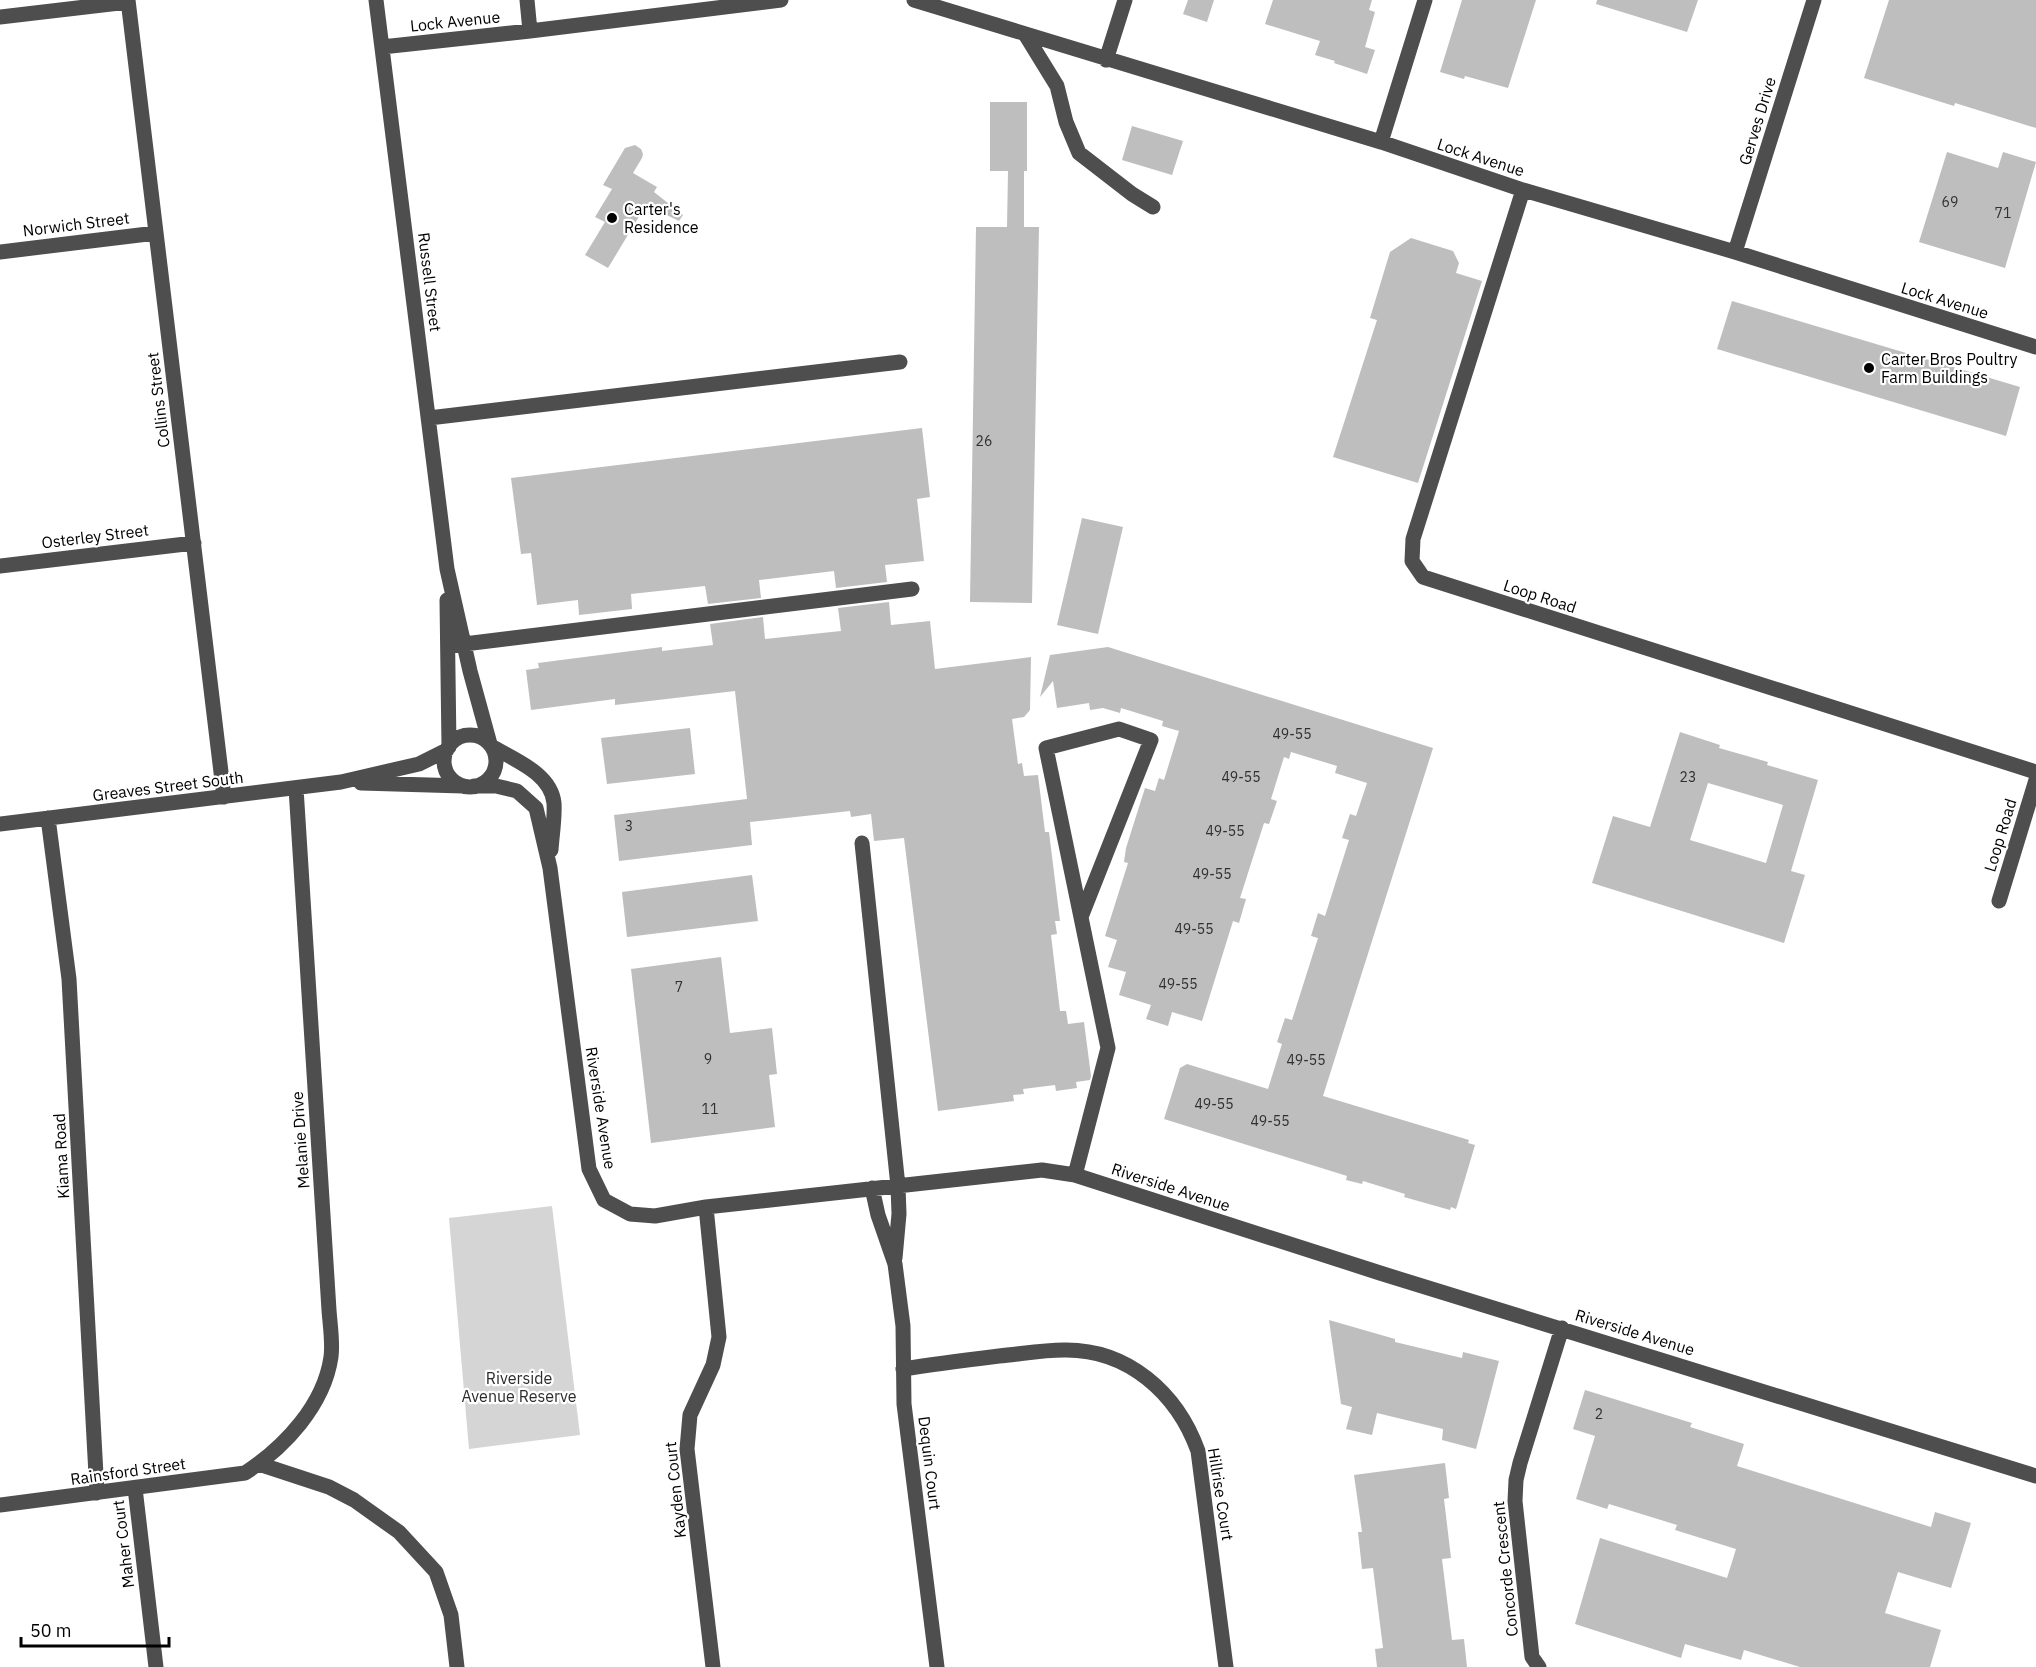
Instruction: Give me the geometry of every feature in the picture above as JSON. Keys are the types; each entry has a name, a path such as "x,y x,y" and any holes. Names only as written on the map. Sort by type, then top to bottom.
{"street":[{"name":"Russell Street","path":"376,0 447,569 464,645 491,745"},
{"path":"527,0 530,31"},
{"name":"Lock Avenue","path":"382,47 781,0"},
{"name":"Lock Avenue","path":"914,0 1381,142 1523,190 1735,252 2036,347"},
{"path":"1106,60 1125,0"},
{"path":"1381,142 1425,0"},
{"name":"Gerves Drive","path":"1735,252 1814,0"},
{"path":"0,17 128,1"},
{"name":"Collins Street","path":"128,1 224,797"},
{"path":"1025,34 1057,86 1066,122 1079,153 1132,194 1153,207"},
{"name":"Loop Road","path":"1523,190 1413,539 1412,561 1423,577 2036,772"},
{"name":"Norwich Street","path":"0,252 156,233"},
{"path":"429,418 900,362"},
{"name":"Osterley Street","path":"0,566 194,543"},
{"name":"Russell Street","path":"447,569 448,749"},
{"path":"448,646 912,589"},
{"path":"1075,1175 1108,1048 1046,748 1119,729 1151,740 1081,917"},
{"path":"470,735 479,736 491,745 496,761 494,771 482,784 469,786 455,782 446,769 445,760 448,749 455,740 470,735"},
{"name":"Riverside Avenue","path":"491,745 532,770 546,782 554,802 550,868"},
{"name":"Greaves Street South","path":"0,824 341,782 419,764 448,749"},
{"name":"Loop Road","path":"1999,901 2036,780"},
{"name":"Greaves Street South","path":"341,782 469,786"},
{"name":"Riverside Avenue","path":"469,786 496,786 516,791 536,808 550,868 590,1169 604,1200 630,1214 655,1216 706,1207 1042,1170 1075,1175 1380,1273 2036,1476"},
{"name":"Melanie Drive","path":"259,1464 295,1429 312,1408 325,1384 331,1355 296,788"},
{"name":"Kiama Road","path":"48,818 69,979 97,1493"},
{"name":"Dequin Court","path":"862,843 898,1186 899,1214 895,1264"},
{"name":"Dequin Court","path":"872,1188 878,1215 895,1264 903,1326 904,1404 937,1667"},
{"name":"Kayden Court","path":"706,1207 718,1337 713,1365 690,1415 687,1449 713,1667"},
{"name":"Concorde Crescent","path":"1539,1667 1532,1657 1515,1501 1516,1480 1562,1328"},
{"name":"Hillrise Court","path":"903,1369 1046,1351 1082,1351 1126,1364 1158,1387 1187,1423 1198,1450 1226,1667"},
{"path":"259,1464 329,1487 354,1500 399,1532 436,1572 451,1615 458,1667"},
{"name":"Rainsford Street","path":"0,1505 245,1473 259,1464"},
{"name":"Maher Court","path":"135,1488 156,1667"}],"green space":[{"name":"Riverside Avenue Reserve","path":"552,1206 580,1435 469,1449 449,1218"}],"building":[{"path":"1188,0 1214,0 1207,22 1183,14"},
{"path":"1273,0 1372,0 1369,10 1375,12 1365,47 1375,50 1367,74 1315,55 1320,41 1265,24"},
{"path":"1462,0 1536,0 1508,88 1465,76 1464,79 1440,72"},
{"path":"1597,0 1698,0 1687,32 1596,4"},
{"path":"1889,0 2036,0 2036,128 1864,78"},
{"path":"990,102 1027,102 1024,227 1039,227 1032,603 970,602 976,227 1007,227 1008,171 990,171"},
{"path":"1132,126 1183,141 1172,175 1122,160"},
{"path":"635,145 641,149 643,154 633,173 657,187 654,192 683,215 679,221 646,205 608,268 585,255 605,222 595,217 612,189 603,185 625,148"},
{"path":"1947,152 1998,168 2003,152 2036,162 2005,268 1919,242"},
{"path":"1411,238 1453,251 1459,263 1456,273 1482,281 1418,483 1333,457 1377,320 1370,318 1390,252"},
{"name":"Carter Bros Poultry Farm Buildings","path":"1732,301 2020,387 2006,436 1717,349"},
{"path":"922,428 930,497 917,499 924,561 885,565 887,582 836,588 834,571 759,580 761,598 708,604 705,586 631,594 632,609 579,615 578,600 537,605 531,553 521,554 511,478"},
{"path":"1082,518 1123,527 1098,634 1057,625"},
{"path":"889,602 891,625 930,621 935,669 1031,657 1030,710 1024,717 1012,719 1018,764 1022,763 1024,776 1038,775 1045,832 1049,832 1060,921 1055,921 1057,934 1051,935 1060,1011 1066,1011 1068,1024 1084,1022 1091,1076 1090,1080 1076,1082 1077,1088 1056,1091 1055,1085 1023,1089 1024,1094 1013,1095 1014,1101 938,1111 904,838 874,841 871,814 851,817 850,811 750,822 752,845 619,861 614,815 747,799 735,691 615,705 615,699 531,710 526,670 539,668 538,663 662,647 662,651 713,645 710,624 763,617 765,639 841,631 838,608"},
{"path":"1108,647 1433,748 1323,1096 1469,1140 1468,1143 1475,1145 1456,1209 1451,1207 1450,1210 1404,1197 1405,1194 1363,1181 1362,1184 1346,1180 1347,1176 1164,1119 1180,1068 1187,1064 1268,1089 1282,1044 1277,1042 1285,1018 1292,1020 1318,938 1311,936 1318,913 1325,916 1349,840 1342,838 1350,814 1356,816 1367,783 1335,773 1337,766 1291,752 1289,759 1284,757 1271,799 1277,801 1269,824 1264,823 1240,898 1246,899 1239,923 1233,921 1202,1021 1172,1012 1168,1026 1146,1019 1151,1005 1119,995 1126,972 1108,967 1117,940 1105,936 1128,863 1124,862 1126,848 1145,788 1155,791 1159,778 1164,780 1179,731 1162,726 1163,721 1121,708 1120,713 1103,708 1090,710 1089,703 1057,708 1053,681 1040,697 1050,655"},
{"path":"690,728 695,774 607,784 601,738"},
{"path":"1680,732 1720,745 1719,748 1768,762 1767,765 1818,780 1791,871 1805,875 1784,943 1592,883 1613,816 1650,827","holes":["1708,783 1783,805 1766,863 1690,840"]},
{"path":"752,875 758,921 627,937 622,892"},
{"path":"721,957 730,1033 772,1028 777,1074 769,1075 775,1127 651,1143 631,969"},
{"path":"1329,1320 1395,1339 1395,1342 1462,1358 1463,1352 1499,1361 1476,1449 1442,1440 1443,1429 1377,1413 1372,1435 1346,1429 1352,1407 1341,1404"},
{"path":"1585,1390 1692,1423 1690,1427 1744,1444 1737,1466 1931,1527 1935,1512 1971,1523 1951,1588 1898,1572 1885,1613 1941,1630 1930,1667 1800,1667 1744,1650 1741,1660 1685,1644 1681,1658 1575,1624 1600,1538 1727,1578 1736,1549 1675,1530 1677,1525 1609,1504 1607,1509 1576,1499 1595,1436 1573,1429"},
{"path":"1445,1463 1449,1498 1444,1499 1451,1558 1442,1559 1452,1640 1464,1639 1467,1667 1377,1667 1375,1649 1383,1648 1373,1568 1362,1569 1358,1532 1362,1532 1354,1475"}],"place":[{"name":"Carter's Residence","path":"612,218"},
{"name":"Carter Bros Poultry Farm Buildings","path":"1869,368"}]}
